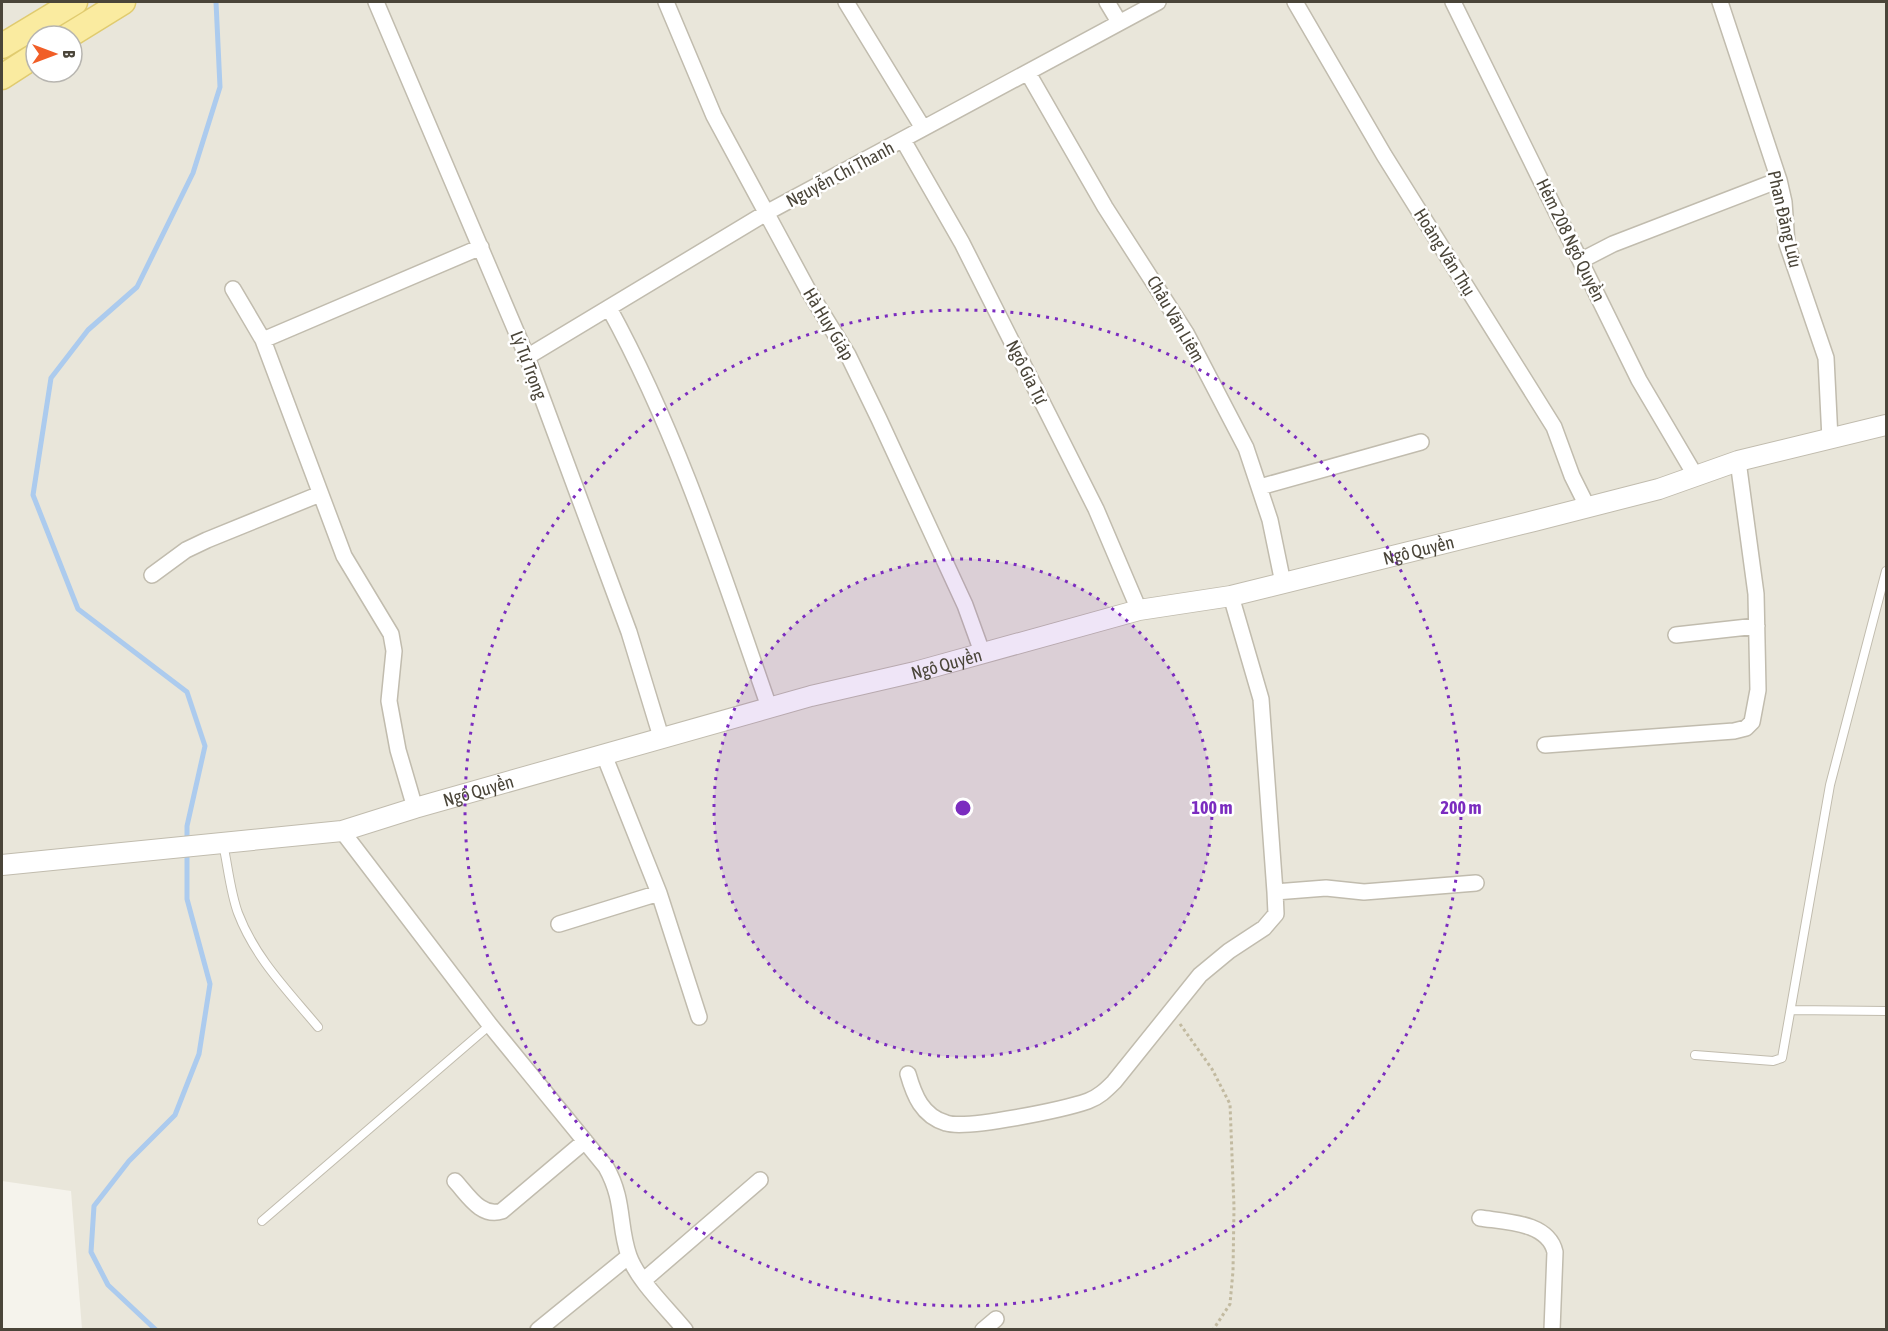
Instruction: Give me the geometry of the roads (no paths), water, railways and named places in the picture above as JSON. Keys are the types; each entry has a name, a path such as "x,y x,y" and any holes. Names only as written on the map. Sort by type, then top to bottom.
{"main road":[{"path":"2,45 75,2"},
{"path":"84,26 123,2"},
{"path":"2,77 24,63"}],"street":[{"name":"Lý Tự Trọng","path":"376,2 527,357 629,632 661,736"},
{"name":"Hà Huy Giáp","path":"666,2 714,116 858,376 965,605 982,652"},
{"path":"846,2 923,128"},
{"path":"1107,2 1119,22"},
{"name":"Nguyễn Chí Thanh","path":"527,357 766,213 1158,2"},
{"name":"Hoàng Văn Thụ","path":"1295,2 1384,155 1554,427 1572,476 1587,506"},
{"name":"Hẻm 208 Ngô Quyền","path":"1453,2 1582,260 1639,380 1695,475"},
{"name":"Phan Đăng Lưu","path":"1720,2 1779,180 1784,202 1787,244 1826,358 1830,439"},
{"name":"Châu Văn Liêm","path":"1028,72 1105,207 1186,333 1246,448 1260,487 1284,583"},
{"name":"Ngô Gia Tự","path":"903,140 962,243 1096,510 1139,610"},
{"path":"1582,260 1613,244 1779,180"},
{"path":"263,340 481,247"},
{"path":"233,289 263,340 344,556 392,634 394,651 389,701 398,750 415,807"},
{"path":"609,308 634,352 684,468 769,707"},
{"name":"Ngô Quyền","path":"2,865 342,831 415,807 769,707 904,675 1139,610 1231,596 1633,496 1738,460 1887,425"},
{"path":"1260,487 1420,442"},
{"path":"1545,745 1734,731 1746,728 1752,722 1756,714 1756,594 1738,460"},
{"path":"152,575 186,550 320,494"},
{"path":"908,1074 916,1099 928,1113 946,1124 978,1122 1074,1105 1104,1093 1200,975 1229,951 1264,928 1275,914 1261,699 1231,596"},
{"path":"1676,634 1757,626"},
{"path":"604,755 659,893 699,1017"},
{"path":"342,831 490,1025 606,1167 616,1185 629,1256 644,1280 685,1329"},
{"path":"1275,892 1326,888 1352,892 1476,883"},
{"path":"559,924 659,893"},
{"path":"455,1181 484,1212 493,1214 502,1211 585,1141"},
{"path":"644,1280 760,1180"},
{"path":"1480,1218 1521,1224 1537,1230 1553,1242 1555,1252 1552,1329"},
{"path":"538,1329 629,1256"},
{"path":"983,1329 996,1319"}],"lane":[{"path":"1695,1055 1780,1060 1791,1010 1816,854 1830,785 1887,571"},
{"path":"223,844 237,910 254,947 262,961 318,1027"},
{"path":"1791,1010 1887,1011"},
{"path":"262,1221 490,1025"}],"waterway":[{"path":"187,842 187,826 205,746 187,692 78,609 33,495 51,378 88,330 137,287 193,173 220,87 216,2"},
{"path":"156,1330 108,1285 91,1252 94,1206 129,1161 175,1115 199,1054 210,984 187,899 187,851"}]}
